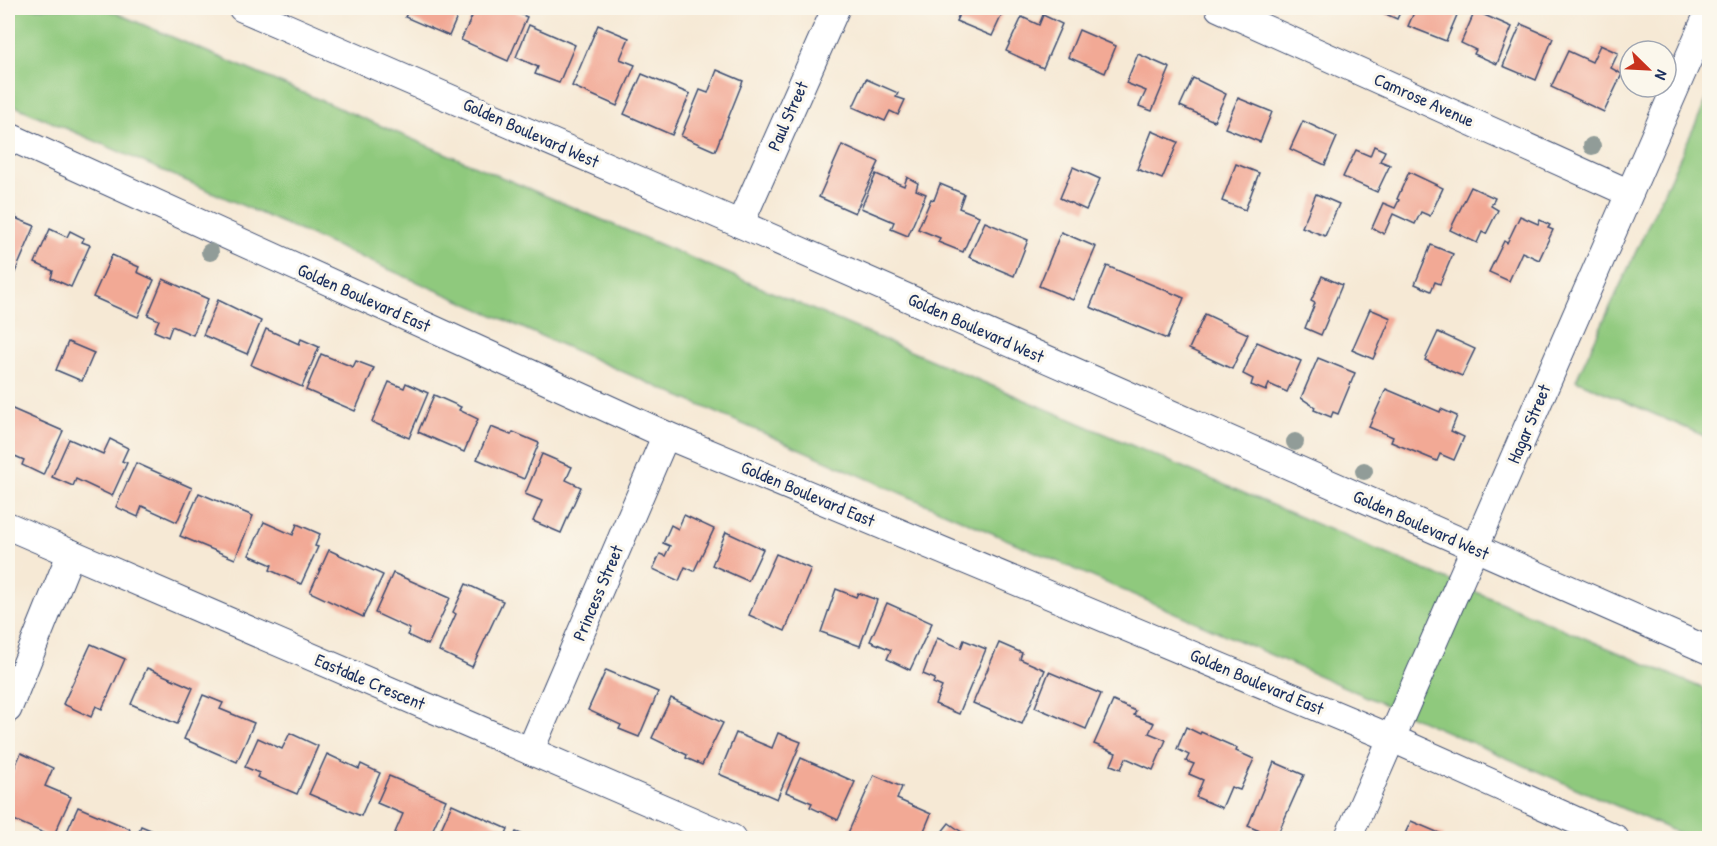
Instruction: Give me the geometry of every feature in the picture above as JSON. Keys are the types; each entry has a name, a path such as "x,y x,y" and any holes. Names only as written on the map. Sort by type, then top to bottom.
{"street":[{"name":"Golden Boulevard West","path":"242,8 740,224 1710,651"},
{"name":"Paul Street","path":"740,224 836,8"},
{"name":"Camrose Avenue","path":"1219,8 1629,194"},
{"name":"Hagar Street","path":"1348,838 1710,9"},
{"name":"Golden Boulevard East","path":"8,136 666,435 1391,738 1615,838"},
{"name":"Princess Street","path":"530,751 666,435"},
{"name":"Eastdale Crescent","path":"8,525 732,838"},
{"path":"8,709 71,553"}],"green space":[{"path":"8,8 104,8 1709,691 1709,838 1690,838 8,103"},
{"path":"1709,95 1709,438 1576,380"}],"building":[{"path":"383,8 397,8 395,13"},
{"path":"410,8 461,8 449,36 405,17"},
{"path":"476,8 506,8 527,17 508,61 461,40"},
{"path":"962,8 1005,8 992,36 956,21"},
{"path":"1372,8 1402,8 1397,19"},
{"path":"1416,8 1460,8 1446,41 1408,26"},
{"path":"1475,11 1512,27 1497,64 1474,54 1476,50 1461,43"},
{"path":"1043,15 1062,24 1043,68 1006,51 1022,17 1039,25"},
{"path":"1521,24 1553,38 1536,80 1503,66"},
{"path":"529,25 575,45 559,83 535,74 538,67 516,57"},
{"path":"598,25 629,38 620,59 635,65 617,106 572,86"},
{"path":"1079,30 1116,46 1105,73 1068,57"},
{"path":"1600,45 1618,53 1611,68 1618,72 1618,82 1604,112 1551,87 1568,51 1592,62"},
{"path":"1138,54 1170,68 1152,111 1139,106 1146,91 1126,83"},
{"path":"717,70 743,81 715,151 681,136 700,90 708,93"},
{"path":"642,74 690,94 672,135 624,114"},
{"path":"1193,78 1226,94 1214,121 1180,106"},
{"path":"866,79 898,93 896,97 905,100 898,115 890,111 885,121 853,107"},
{"path":"1238,98 1272,112 1260,142 1225,128"},
{"path":"1303,121 1337,137 1325,165 1290,149"},
{"path":"1152,131 1178,142 1162,179 1137,169"},
{"path":"842,145 879,162 855,213 819,197"},
{"path":"1374,146 1385,151 1380,161 1390,165 1377,192 1343,177 1356,150 1370,156"},
{"path":"1236,164 1259,173 1245,210 1222,201"},
{"path":"1073,167 1100,179 1086,210 1060,198"},
{"path":"1409,172 1443,188 1430,216 1421,212 1415,224 1393,214 1384,234 1372,228 1383,203 1395,208"},
{"path":"876,174 904,186 907,177 918,183 916,190 926,194 908,236 891,229 894,222 861,208"},
{"path":"940,184 964,194 959,208 979,216 963,252 938,242 940,238 918,229"},
{"path":"1471,187 1495,198 1491,206 1498,210 1486,234 1482,232 1477,243 1450,230"},
{"path":"1316,194 1339,204 1325,236 1302,227"},
{"path":"8,212 16,216 15,218 35,226 13,277 8,274"},
{"path":"1520,216 1538,224 1540,220 1550,225 1548,228 1553,230 1539,260 1522,252 1509,281 1489,272 1504,241 1507,243"},
{"path":"985,222 1028,240 1014,276 969,257"},
{"path":"50,229 67,237 70,231 84,238 82,242 90,245 71,287 51,278 53,271 35,263"},
{"path":"1061,232 1096,247 1073,300 1039,286"},
{"path":"1431,245 1453,254 1440,284 1435,282 1431,291 1415,284"},
{"path":"112,255 139,267 137,272 154,280 138,317 93,297"},
{"path":"1107,266 1184,298 1167,339 1090,307"},
{"path":"1322,276 1342,285 1321,335 1305,328 1315,303 1311,301"},
{"path":"163,279 208,299 193,335 172,326 168,337 154,331 159,320 148,315"},
{"path":"218,300 261,321 247,354 203,335"},
{"path":"1370,309 1391,318 1373,359 1352,350"},
{"path":"1205,314 1248,334 1232,369 1189,349"},
{"path":"266,329 299,344 301,339 319,347 302,387 251,365"},
{"path":"1438,332 1475,349 1462,376 1425,360"},
{"path":"68,342 94,353 82,381 56,370"},
{"path":"1257,342 1301,361 1287,392 1269,384 1266,391 1251,385 1253,379 1243,374"},
{"path":"321,354 353,367 356,361 374,368 355,411 306,390"},
{"path":"1318,358 1355,373 1338,414 1333,412 1331,417 1314,410 1315,407 1301,398"},
{"path":"389,382 404,388 406,383 428,393 409,438 372,422"},
{"path":"1386,389 1440,412 1441,409 1457,416 1451,431 1464,437 1454,460 1440,454 1437,461 1391,442 1393,437 1369,427"},
{"path":"434,395 461,407 459,410 478,419 464,452 418,432"},
{"path":"8,407 63,431 43,475 22,465 24,460 8,453"},
{"path":"491,427 511,435 513,432 539,443 524,479 477,459"},
{"path":"69,439 103,454 110,439 128,448 122,461 127,463 112,496 76,479 73,486 52,477"},
{"path":"542,454 572,467 566,480 581,487 561,533 533,521 542,501 525,494"},
{"path":"136,463 192,488 177,522 142,506 138,517 116,507"},
{"path":"199,493 253,516 235,559 180,536"},
{"path":"684,515 714,529 694,571 685,567 679,581 653,569 660,554 665,556 670,546 663,543 671,525 678,529"},
{"path":"264,522 293,535 297,524 320,534 315,546 318,547 301,584 270,570 272,565 249,555"},
{"path":"726,532 763,549 748,581 712,565"},
{"path":"329,550 383,575 363,617 310,592"},
{"path":"776,554 811,569 785,631 749,615"},
{"path":"393,573 450,598 428,645 407,635 410,629 375,613"},
{"path":"466,584 503,601 472,667 439,651 456,614 453,612"},
{"path":"836,589 856,597 858,593 877,600 860,646 821,632"},
{"path":"887,603 932,623 910,670 887,659 891,650 870,641"},
{"path":"937,638 961,648 964,640 986,649 959,714 935,704 942,687 933,683 935,679 923,674"},
{"path":"999,643 1022,653 1020,659 1045,670 1022,724 973,703"},
{"path":"91,644 125,659 102,709 96,706 91,717 63,704"},
{"path":"147,668 193,688 177,724 131,704"},
{"path":"606,670 658,692 639,737 619,729 621,725 588,710"},
{"path":"1049,672 1101,694 1086,729 1035,707"},
{"path":"203,695 223,703 220,709 254,723 237,762 184,739"},
{"path":"671,698 723,723 702,765 652,738"},
{"path":"1113,701 1136,711 1134,715 1154,723 1149,733 1166,740 1153,770 1126,758 1121,769 1111,765 1116,753 1094,744"},
{"path":"1186,727 1237,748 1236,751 1254,759 1240,790 1231,787 1222,808 1196,797 1203,780 1189,774 1194,764 1186,761 1189,755 1177,749"},
{"path":"290,733 318,746 297,794 257,777 259,773 245,767 258,738 282,749"},
{"path":"736,733 772,748 778,733 801,742 777,799 719,774"},
{"path":"21,753 53,768 45,786 71,797 53,837 14,820 13,823 8,821 8,783"},
{"path":"327,754 359,769 361,764 380,773 361,816 309,794"},
{"path":"801,758 855,782 838,820 810,807 812,803 786,792"},
{"path":"1274,762 1304,775 1276,838 1248,826"},
{"path":"874,775 902,787 897,799 931,814 921,838 860,838 848,833"},
{"path":"389,776 446,800 429,838 402,838 394,835 403,814 377,803"},
{"path":"452,804 508,829 504,838 437,838"},
{"path":"78,807 130,829 126,838 64,838"},
{"path":"1411,821 1444,835 1442,838 1403,838"},
{"path":"949,823 970,838 937,838"},
{"path":"141,826 170,838 136,838"},
{"path":"516,832 531,838 513,838"}]}
